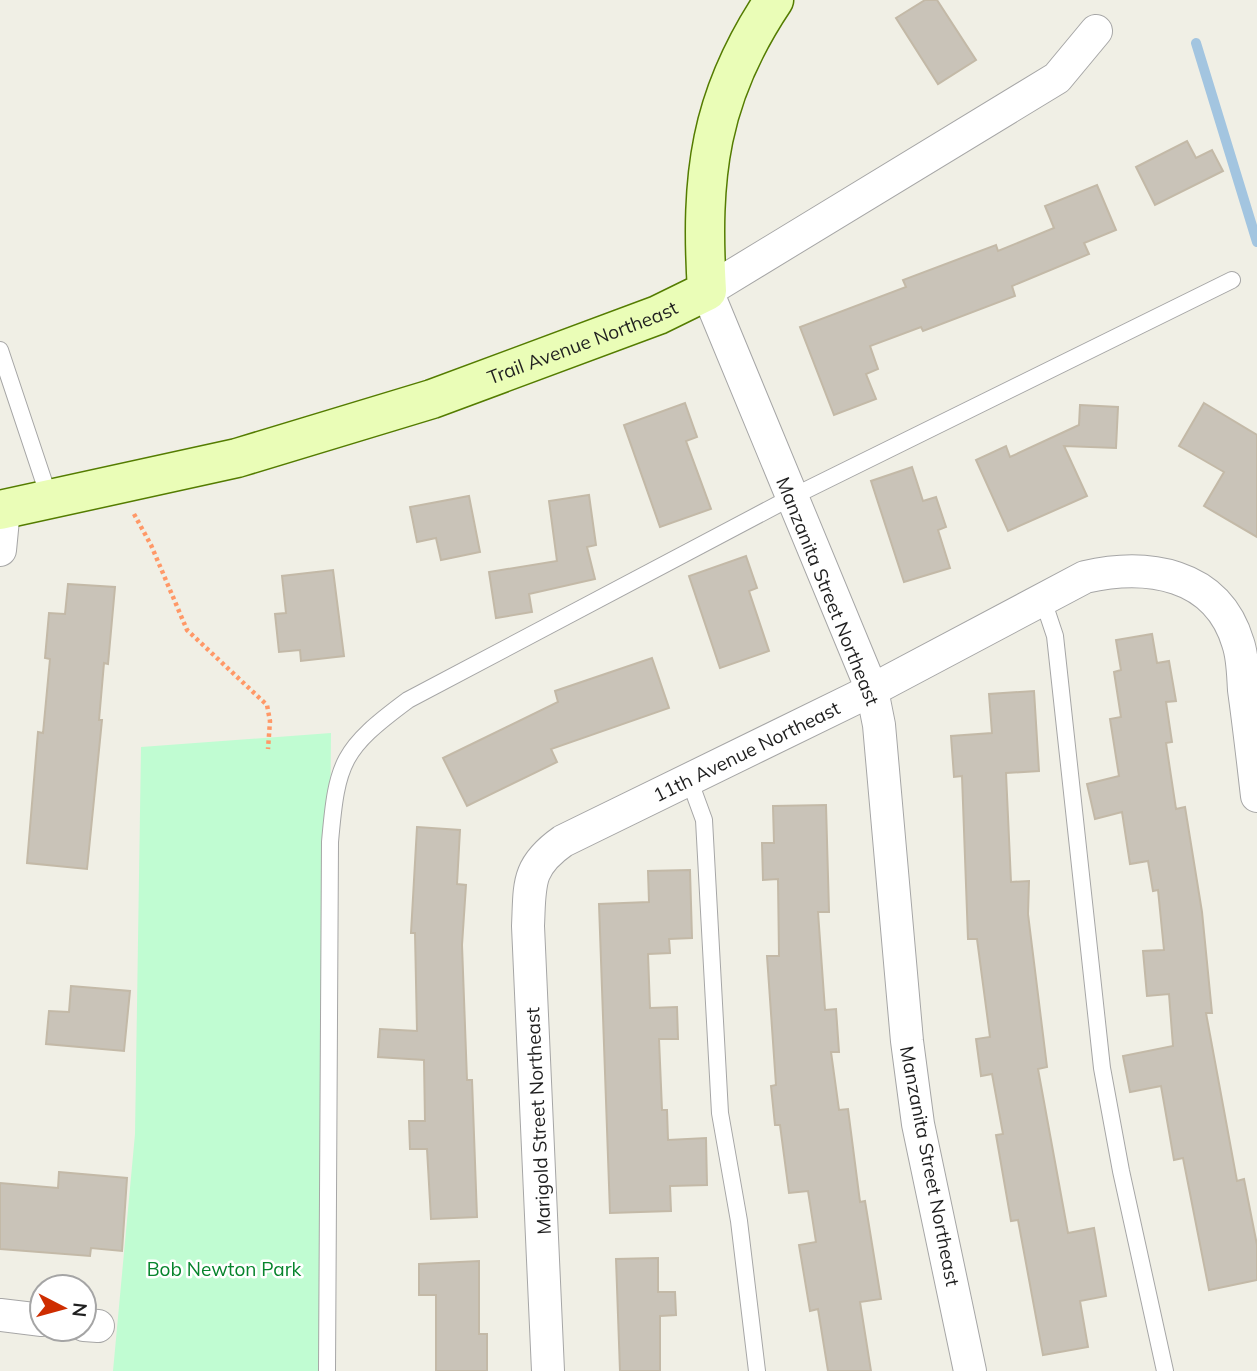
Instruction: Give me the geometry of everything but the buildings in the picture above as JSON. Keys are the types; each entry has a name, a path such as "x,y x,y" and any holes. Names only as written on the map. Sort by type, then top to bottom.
{"street":[{"name":"Manzanita Street Northeast","path":"774,0 733,71 716,123 706,202 707,290 872,690 879,724 906,1041 915,1100 970,1371"},
{"name":"Trail Avenue Northeast","path":"2,510 236,458 432,399 658,315 707,290 1057,78 1096,31"},
{"path":"0,550 2,510"},
{"name":"11th Avenue Northeast","path":"532,871 547,852 563,841 872,690 1085,577 1117,570 1162,572 1197,587 1223,610 1239,643 1257,796"},
{"name":"Marigold Street Northeast","path":"532,871 528,926 548,1371"},
{"path":"0,1315 28,1318"}],"lane":[{"path":"327,1371 330,842 335,784 345,759 379,721 408,700 792,497 1232,280"},
{"path":"0,350 50,500"},
{"path":"1043,600 1055,636 1102,1069 1121,1171 1165,1371"},
{"path":"690,779 704,820 720,1113 739,1221 757,1371"}],"path":[{"path":"118,485 151,545 187,630 267,705 270,721 268,749"}],"green space":[{"name":"Bob Newton Park","path":"331,733 325,1371 113,1371 135,1134 141,747"}],"waterway":[{"path":"1196,43 1257,242"}]}
